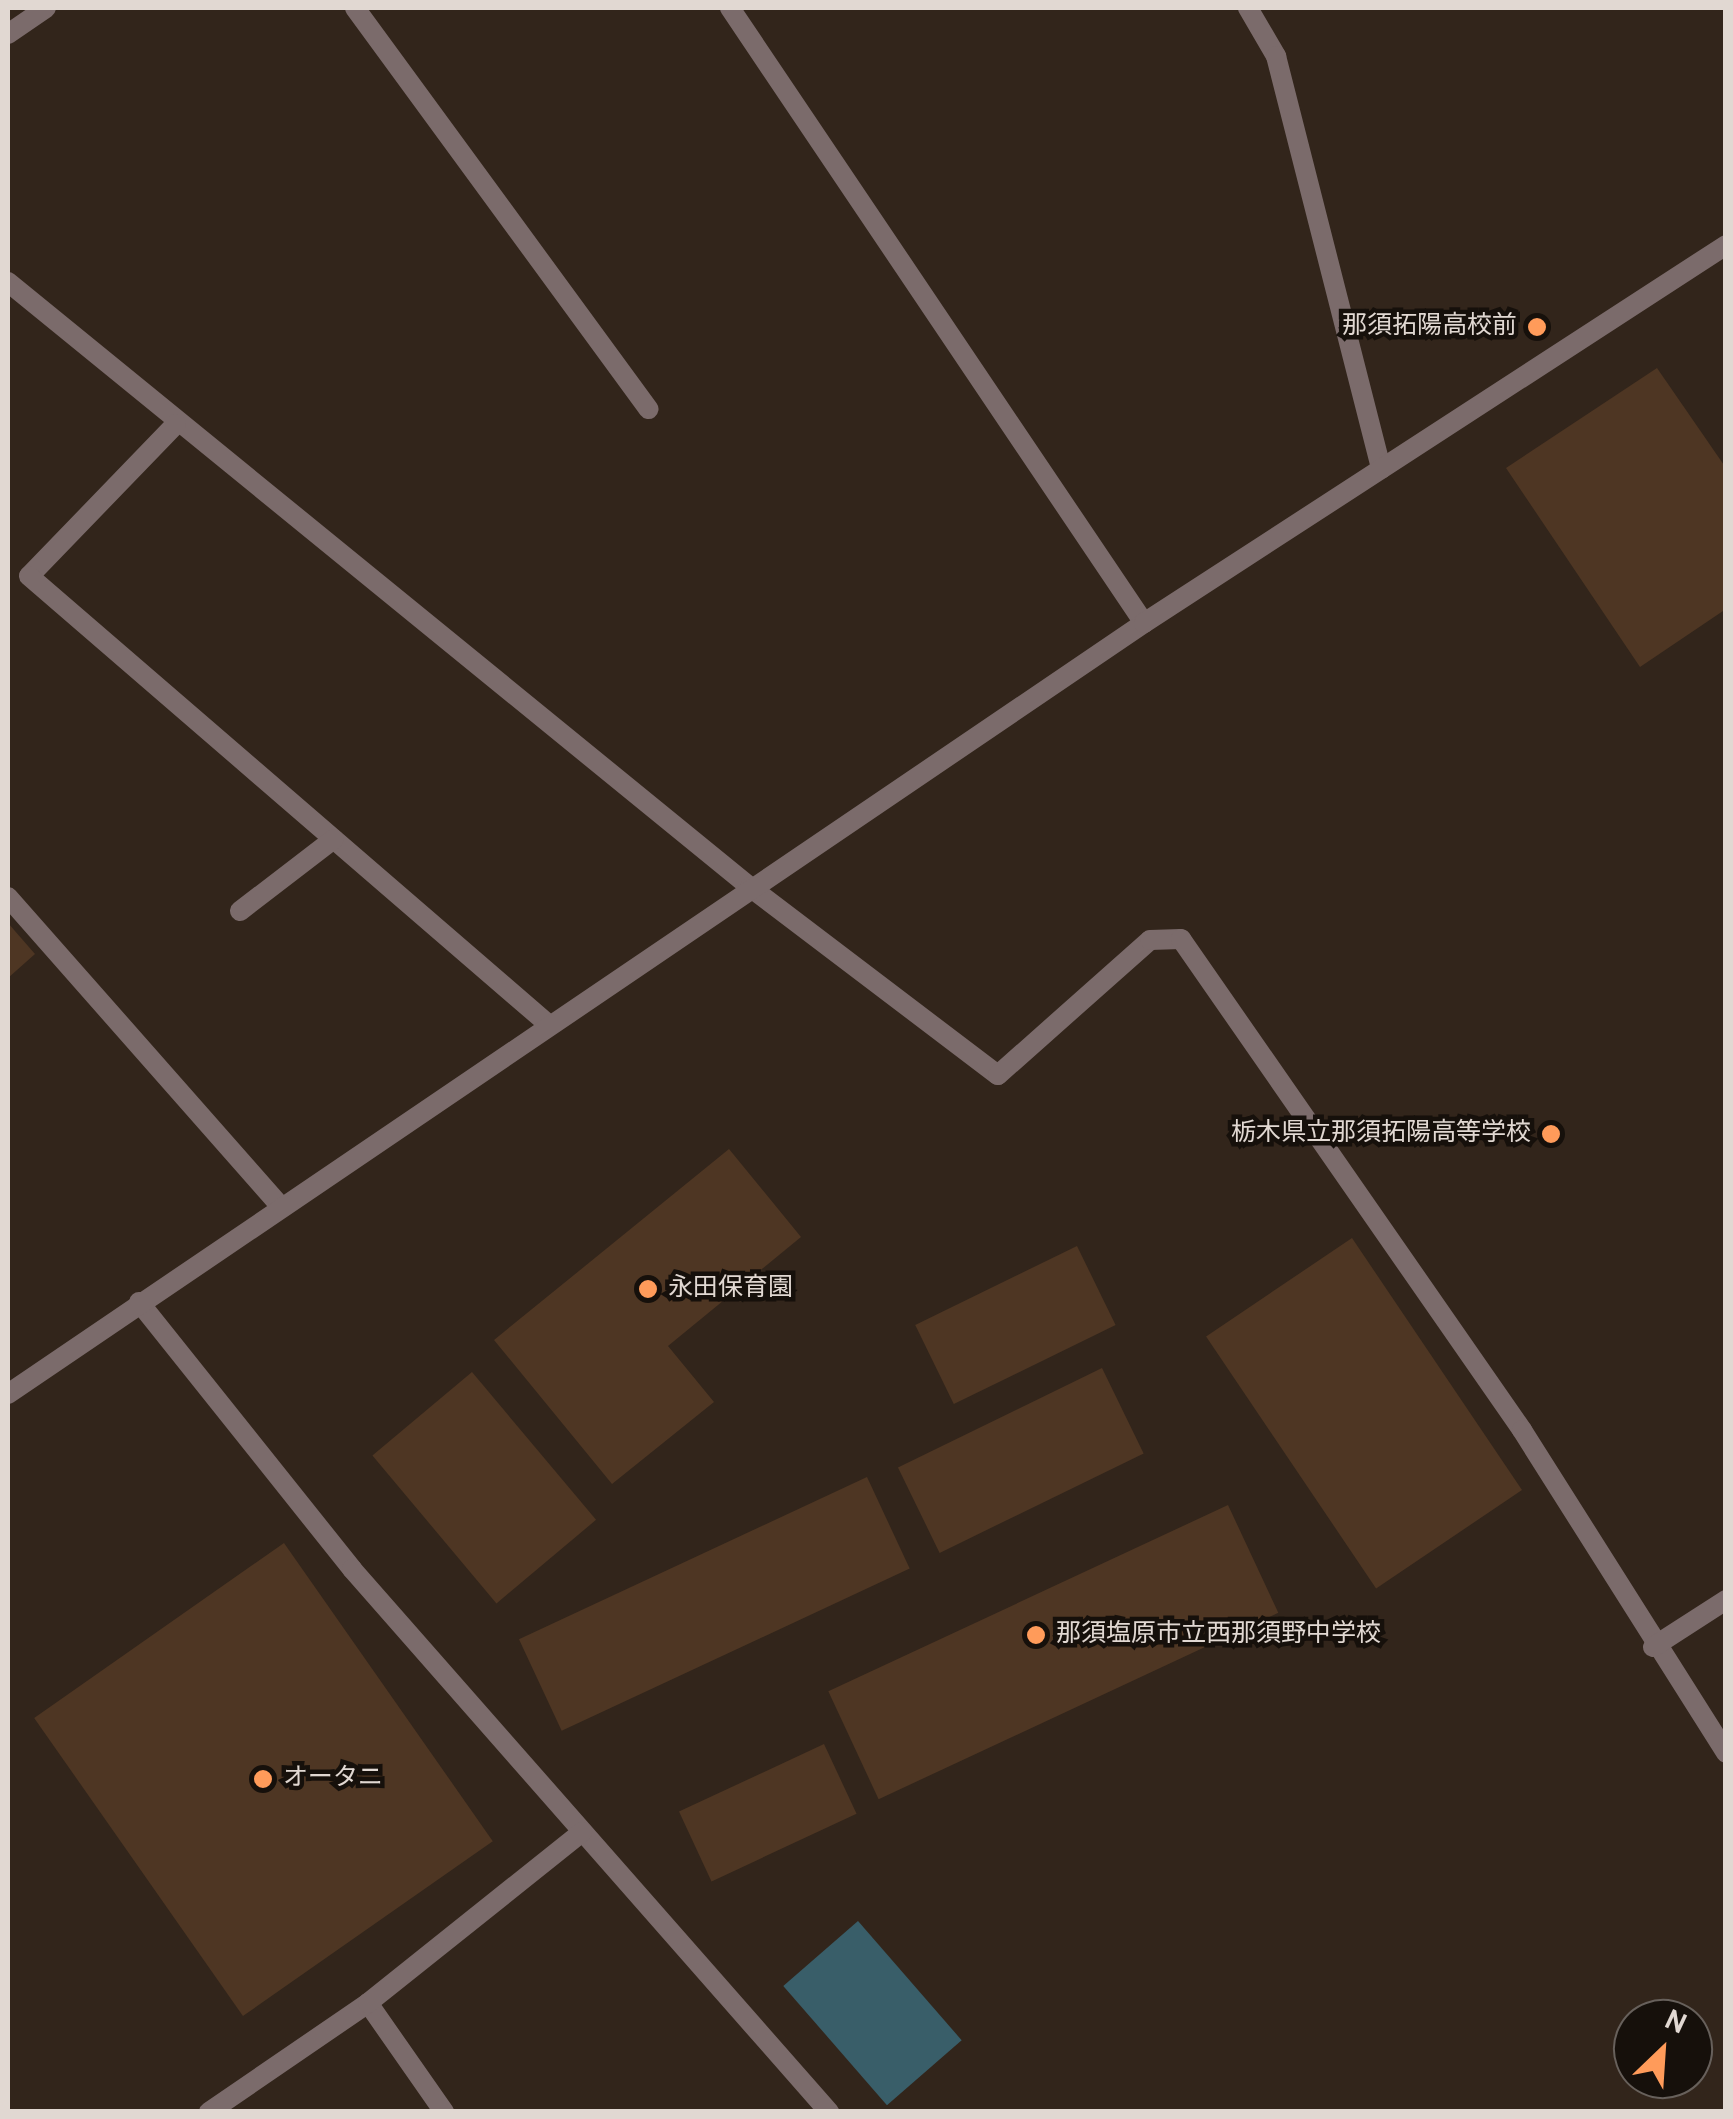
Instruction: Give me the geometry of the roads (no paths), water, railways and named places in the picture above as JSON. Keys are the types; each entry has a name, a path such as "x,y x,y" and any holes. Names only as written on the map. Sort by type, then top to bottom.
{"street":[{"path":"8,34 46,8"},
{"path":"355,8 648,409"},
{"path":"730,8 1144,623"},
{"path":"1248,8 1276,56 1380,470"},
{"path":"12,1383 139,1302 1144,623 1726,245"},
{"path":"8,282 176,424 750,887 998,1075 1150,940 1181,939 1522,1430 1653,1647 1726,1753"},
{"path":"176,424 30,576 548,1024"},
{"path":"240,911 334,839"},
{"path":"8,897 280,1206"},
{"path":"139,1302 352,1569 829,2112"},
{"path":"1653,1647 1726,1600"},
{"path":"209,2112 368,2004 582,1832"},
{"path":"368,2004 444,2112"}],"water":[{"path":"858,1921 962,2040 887,2105 783,1986"}],"place":[{"name":"那須拓陽高校前","path":"1537,327"},
{"name":"栃木県立那須拓陽高等学校","path":"1551,1134"},
{"name":"永田保育園","path":"648,1289"},
{"name":"那須塩原市立西那須野中学校","path":"1036,1635"},
{"name":"オータニ","path":"263,1779"}]}
